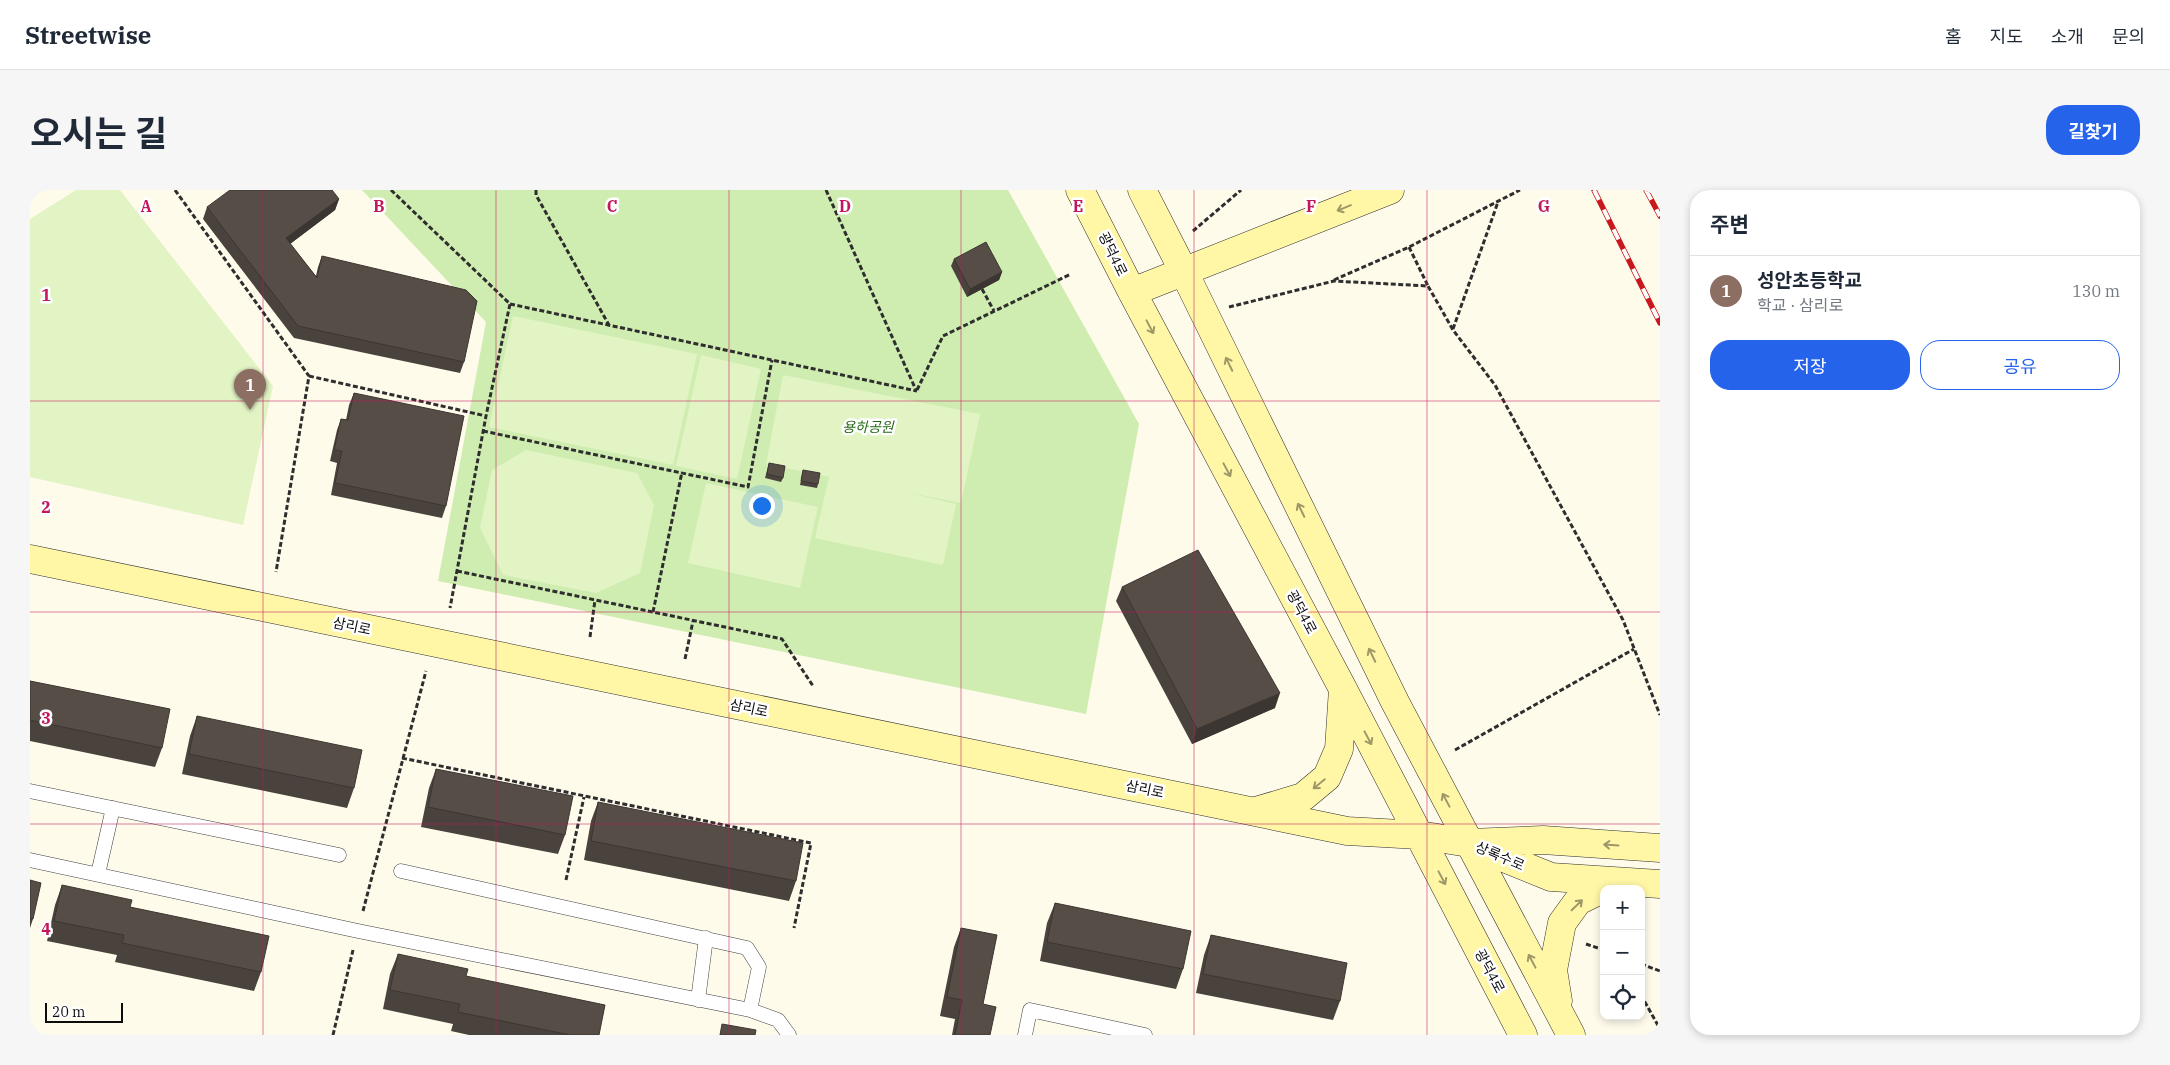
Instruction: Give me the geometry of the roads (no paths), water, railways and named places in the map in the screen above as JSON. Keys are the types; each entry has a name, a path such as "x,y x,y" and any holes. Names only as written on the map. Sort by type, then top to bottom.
{"main road":[{"name":"광덕4로","path":"1080,190 1524,1035"},
{"path":"1142,190 1395,702 1566,1026"},
{"path":"1132,292 1390,190"},
{"name":"삼리로","path":"30,559 1347,831 1419,835 1469,843"},
{"path":"1254,811 1303,797 1327,777 1339,749 1343,689"},
{"name":"상록수로","path":"1469,843 1543,840 1660,848"},
{"name":"상록수로","path":"1469,843 1551,877 1660,884"},
{"path":"1566,1026 1553,970 1562,923 1578,902 1618,882"}],"lane":[{"path":"30,791 338,855"},
{"path":"98,874 113,808"},
{"path":"30,860 358,931 750,1010 778,1020 788,1035"},
{"path":"401,871 747,948 760,968 750,1010"},
{"path":"698,1000 706,938"},
{"path":"1025,1035 1030,1010 1146,1035"},
{"path":"774,1035 778,1020"}],"railway":[{"path":"1594,190 1660,323"},
{"path":"1646,190 1660,216"}],"place":[{"name":"성안초등학교","path":"250,410"}],"park label":[{"name":"용하공원","path":"868,427"}]}
